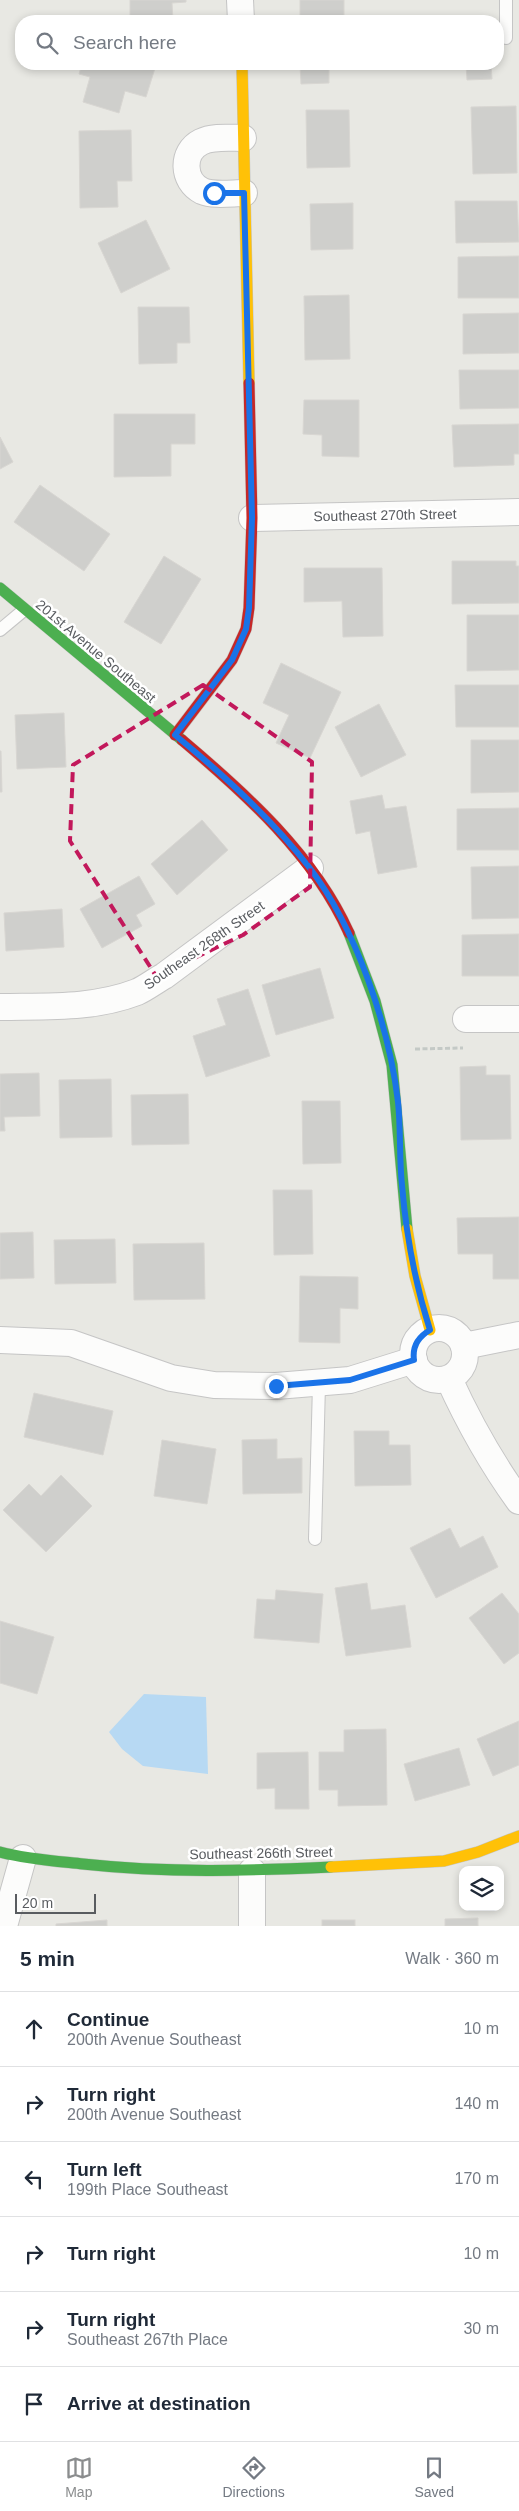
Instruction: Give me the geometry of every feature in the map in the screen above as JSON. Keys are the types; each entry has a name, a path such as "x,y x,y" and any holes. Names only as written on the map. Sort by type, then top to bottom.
{"street":[{"path":"240,0 241,15"},
{"path":"175,735 232,660 246,629 249,608 252,518 242,70"},
{"path":"243,138 202,141 193,147 188,156 186,167 188,177 194,186 204,191 244,193"},
{"name":"Southeast 270th Street","path":"252,518 519,512"},
{"name":"201st Avenue Southeast","path":"0,588 175,735 256,806 310,868 340,917 367,975 390,1054 398,1102 402,1185 408,1233 418,1294 430,1330"},
{"name":"Southeast 268th Street","path":"0,1007 75,1006 100,1002 138,991 164,976 310,868"},
{"path":"466,1019 519,1018"},
{"path":"440,1328 450,1330 458,1336 464,1346 466,1355 464,1365 458,1373 449,1379 429,1378 420,1373 414,1360 415,1344 421,1335 430,1330 440,1328"},
{"path":"464,1346 519,1335"},
{"path":"0,1340 71,1343 171,1378 191,1382 267,1386 319,1384 350,1380 414,1360"},
{"path":"449,1379 468,1422 495,1469 519,1501"},
{"name":"Southeast 266th Street","path":"11,1855 131,1869 252,1871 444,1861 478,1852 519,1836"},
{"path":"4,1926 11,1855"},
{"path":"252,1871 252,1926"}],"lane":[{"path":"506,0 506,38"},
{"path":"0,630 24,610"},
{"path":"315,1539 319,1384"}],"path":[{"path":"390,1054 422,1048 466,1048"}],"highlighted area":[{"path":"203,685 312,762 310,887 243,935 156,976 70,841 73,765"}],"water":[{"path":"144,1694 206,1697 208,1774 143,1766 122,1749 109,1732"}],"building":[{"path":"130,0 186,0 186,2 172,3 173,15 130,15"},
{"path":"300,0 344,0 344,15 300,15"},
{"path":"80,70 154,70 146,97 125,91 119,113 83,102 90,77 79,74"},
{"path":"300,70 329,70 329,83 301,84"},
{"path":"466,70 491,70 492,79 467,80"},
{"path":"516,106 517,173 473,174 471,107"},
{"path":"306,110 349,110 350,167 307,168"},
{"path":"131,130 132,181 117,181 118,207 80,208 79,131"},
{"path":"455,201 517,201 519,242 456,243"},
{"path":"353,203 353,249 311,250 310,204"},
{"path":"146,220 170,269 121,293 98,243"},
{"path":"519,256 519,298 458,298 458,257"},
{"path":"349,295 350,359 305,360 304,296"},
{"path":"138,307 189,307 190,343 177,343 177,363 139,364"},
{"path":"519,313 519,353 463,354 463,314"},
{"path":"459,370 519,370 519,408 460,409"},
{"path":"304,400 359,400 359,457 322,456 322,435 303,434"},
{"path":"114,414 195,414 195,444 171,444 171,476 114,477"},
{"path":"519,424 519,454 514,454 514,465 454,467 452,425"},
{"path":"0,437 13,462 0,469"},
{"path":"40,485 110,534 84,571 14,522"},
{"path":"164,556 201,579 161,644 124,622"},
{"path":"452,561 516,561 516,566 519,566 519,603 452,604"},
{"path":"304,568 382,568 383,636 343,637 342,601 304,602"},
{"path":"467,615 519,615 519,670 467,671"},
{"path":"281,663 341,692 310,758 276,743 289,715 263,703"},
{"path":"455,685 519,685 519,727 456,727"},
{"path":"379,704 406,755 361,777 335,727"},
{"path":"64,713 66,767 17,769 15,715"},
{"path":"471,740 519,740 519,792 471,793"},
{"path":"1,751 2,792 0,792"},
{"path":"382,795 385,809 406,806 417,867 378,874 370,831 356,834 350,801"},
{"path":"519,808 519,850 457,850 457,809"},
{"path":"202,820 228,850 177,895 151,864"},
{"path":"519,866 519,918 472,919 471,867"},
{"path":"139,876 155,904 136,915 142,926 102,948 80,909"},
{"path":"62,909 64,947 6,951 4,913"},
{"path":"519,934 519,976 462,976 462,935"},
{"path":"320,968 334,1018 276,1035 262,985"},
{"path":"248,989 270,1056 206,1077 193,1036 226,1025 217,999"},
{"path":"486,1066 486,1075 510,1075 511,1139 461,1140 460,1067"},
{"path":"39,1073 40,1116 4,1117 5,1131 0,1131 0,1074"},
{"path":"111,1079 112,1137 60,1138 59,1080"},
{"path":"188,1094 189,1144 132,1145 131,1095"},
{"path":"302,1101 340,1101 341,1163 303,1164"},
{"path":"273,1190 312,1190 313,1254 274,1255"},
{"path":"519,1217 519,1279 493,1279 493,1254 458,1254 457,1218"},
{"path":"33,1232 34,1278 0,1279 0,1233"},
{"path":"115,1239 116,1283 55,1284 54,1240"},
{"path":"204,1243 205,1299 134,1300 133,1244"},
{"path":"300,1276 358,1277 358,1309 340,1308 340,1343 299,1342"},
{"path":"34,1393 113,1411 103,1455 24,1437"},
{"path":"354,1431 389,1431 389,1445 410,1445 411,1485 355,1486"},
{"path":"277,1439 277,1459 302,1458 302,1493 243,1494 242,1440"},
{"path":"162,1440 216,1449 207,1504 154,1496"},
{"path":"61,1475 92,1506 46,1552 3,1510 29,1484 41,1496"},
{"path":"450,1528 460,1548 483,1536 498,1567 436,1598 410,1548"},
{"path":"367,1583 371,1610 405,1605 411,1647 346,1656 335,1588"},
{"path":"276,1590 323,1594 319,1643 254,1638 257,1599 275,1600"},
{"path":"502,1593 519,1614 519,1653 504,1664 469,1618"},
{"path":"0,1621 54,1637 37,1694 0,1683"},
{"path":"519,1721 519,1765 493,1776 477,1739"},
{"path":"386,1729 387,1805 338,1806 338,1790 319,1790 319,1752 344,1752 344,1730"},
{"path":"459,1748 470,1785 415,1801 404,1764"},
{"path":"308,1752 309,1809 275,1809 275,1788 257,1789 257,1753"},
{"path":"478,1918 478,1926 445,1926 445,1919"},
{"path":"107,1920 107,1926 56,1926 56,1924"},
{"path":"322,1920 355,1920 355,1926 322,1926"}],"traffic: fast":[{"path":"0,588 182,740"},
{"path":"349,933 375,1001 392,1065 407,1229"},
{"path":"0,1852 52,1861 145,1869 238,1870 331,1867"}],"traffic: slow":[{"path":"242,70 249,383"},
{"path":"407,1229 415,1276 430,1330"},
{"path":"331,1867 444,1861 478,1852 519,1836"}],"traffic: jam":[{"path":"175,735 232,660 246,629 249,608 252,518 249,383"},
{"path":"182,740 254,804 298,852 317,878 349,933"}],"route":[{"path":"214,193 244,193 252,518 249,608 246,629 232,660 175,735 205,759 256,806 310,868 340,917 367,975 390,1054 398,1102 402,1185 408,1233 418,1294 430,1330 421,1335 415,1344 414,1360 350,1380 276,1386"}]}
